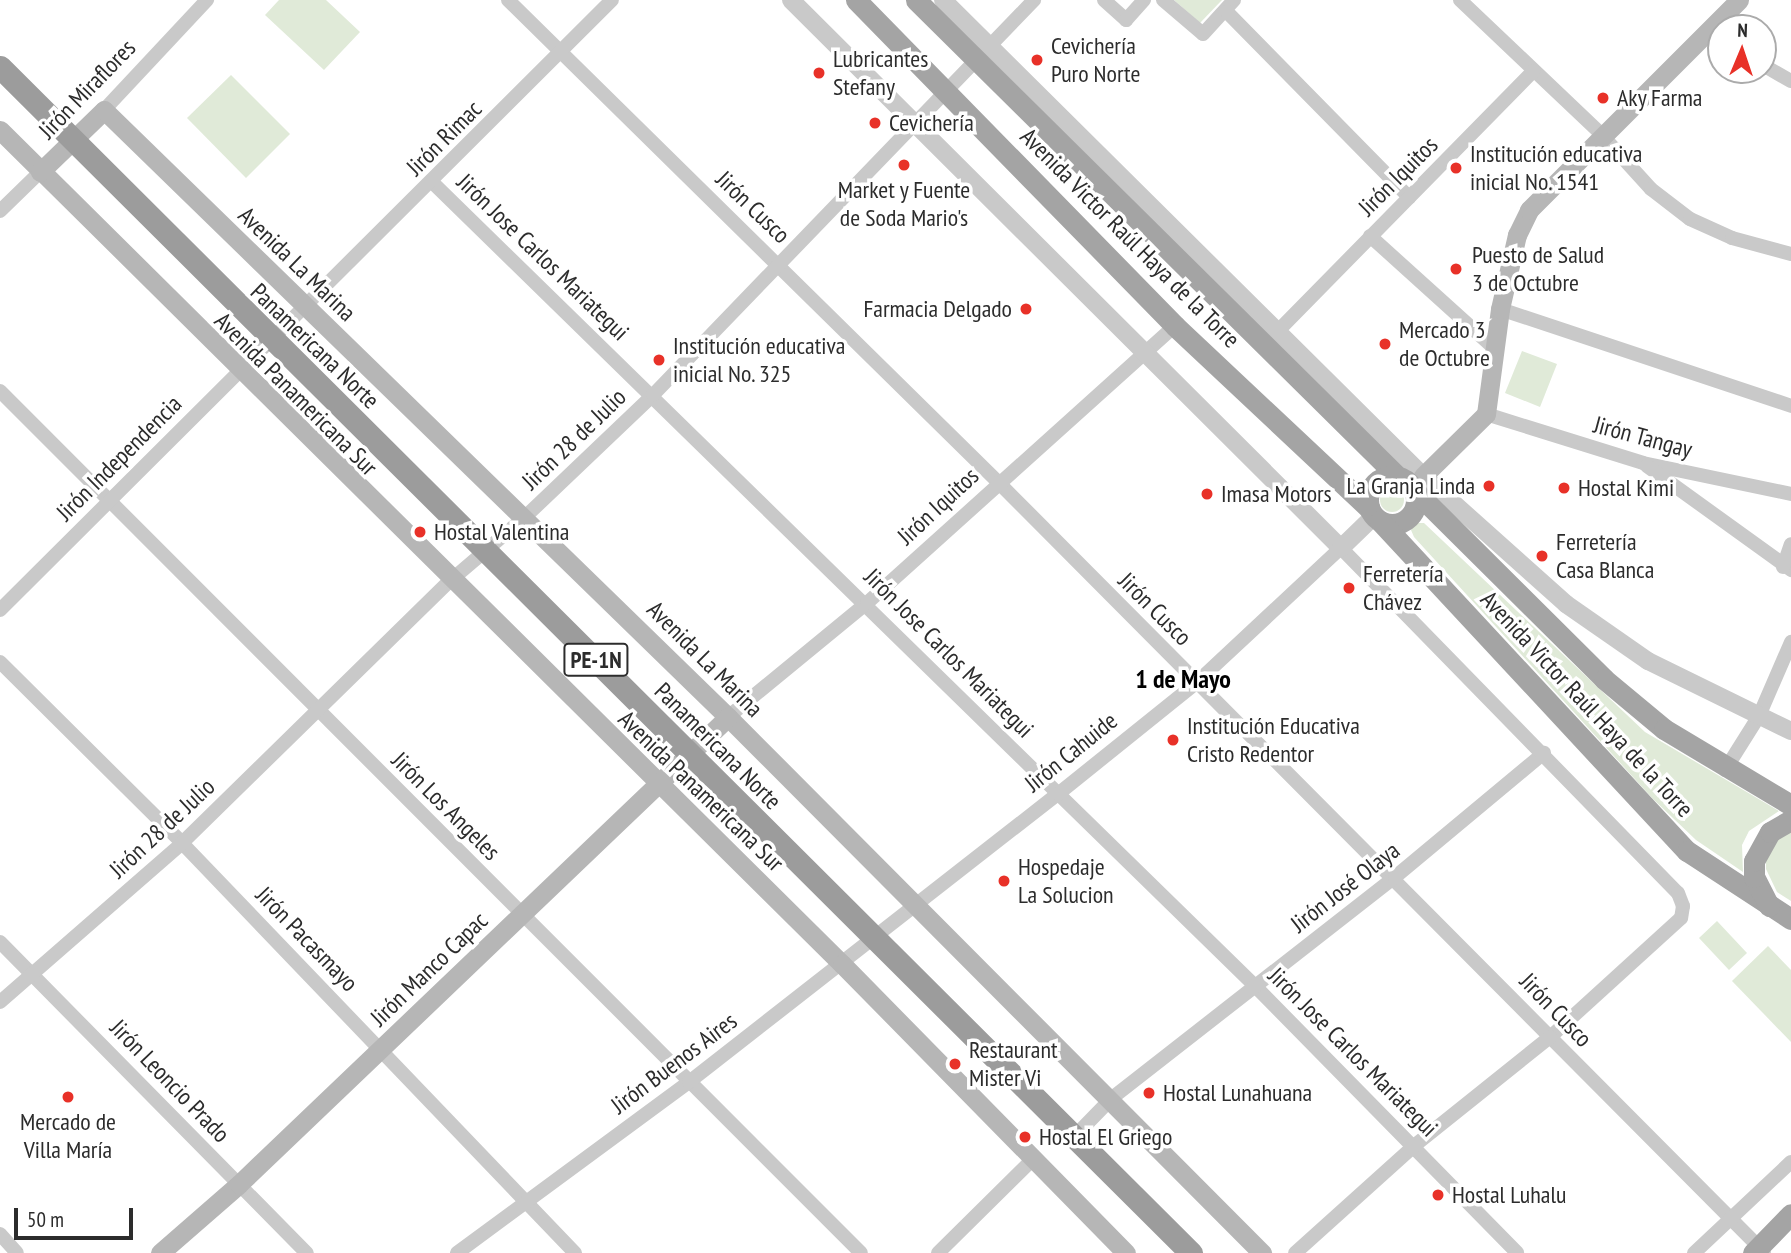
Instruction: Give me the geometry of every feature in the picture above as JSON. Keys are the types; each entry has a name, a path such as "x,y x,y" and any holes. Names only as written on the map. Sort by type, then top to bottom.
{"highway":[{"name":"Panamericana Norte","path":"0,67 273,342 485,548 1191,1253"}],"main road":[{"name":"Avenida Victor Raúl Haya de la Torre","path":"856,0 946,88 1175,326 1375,515 1687,851 1769,907"},
{"name":"Avenida Victor Raúl Haya de la Torre","path":"916,0 981,51 1271,339 1604,679 1664,729 1726,770 1791,805"},
{"path":"1411,482 1415,507 1405,520 1375,515 1369,495 1377,482 1411,482 1486,414 1500,309 1517,235 1529,210 1601,134 1707,43"},
{"name":"Jirón Miraflores","path":"40,172 104,110"},
{"name":"Avenida La Marina","path":"104,110 729,717 915,905 1112,1098 1262,1253"},
{"name":"Avenida Panamericana Sur","path":"0,130 450,581 842,964 1126,1253"},
{"name":"Jirón Manco Capac","path":"160,1253 239,1184 729,717"},
{"path":"1791,820 1770,832 1754,861 1754,877 1769,907 1791,931"},
{"path":"1769,907 1791,919"},
{"path":"1759,1251 1791,1214"}],"street":[{"name":"Jirón Miraflores","path":"104,110 207,0"},
{"name":"Jirón Cusco","path":"508,0 780,265 999,482 1196,683 1395,877 1759,1251"},
{"name":"Jirón Rimac","path":"273,342 612,0"},
{"path":"791,0 1342,548 1678,893 1681,918 1550,1037 1414,1146 1294,1253"},
{"path":"943,0 981,51"},
{"name":"Jirón 28 de Julio","path":"0,1002 183,843 450,581 485,548 526,517 653,395 780,265 981,51 1034,0"},
{"path":"1104,0 1126,19 1144,0"},
{"path":"1163,0 1203,34 1231,6 1409,197"},
{"path":"1461,0 1601,134 1651,189 1690,219 1732,238 1791,254"},
{"name":"Jirón Iquitos","path":"1271,339 1533,71"},
{"name":"Jirón Miraflores","path":"0,211 40,172"},
{"name":"Jirón Jose Carlos Mariategui","path":"432,182 866,603 1255,986 1517,1253"},
{"path":"1370,236 1495,349"},
{"path":"1500,309 1791,406"},
{"name":"Jirón Iquitos","path":"729,717 866,603 1175,326"},
{"name":"Jirón Independencia","path":"0,610 109,499 273,342"},
{"name":"Jirón Los Angeles","path":"0,391 860,1253"},
{"name":"Jirón Tangay","path":"1486,414 1643,463 1791,494"},
{"path":"1643,463 1787,568 1791,544"},
{"path":"1411,482 1606,636 1791,732"},
{"name":"Jirón Cahuide","path":"915,905 1196,683 1375,515"},
{"path":"1726,770 1759,716 1791,642"},
{"name":"Jirón Pacasmayo","path":"0,662 183,843 382,1048 575,1253"},
{"name":"Jirón José Olaya","path":"1076,1136 1112,1098 1395,877 1544,753"},
{"name":"Jirón Buenos Aires","path":"457,1253 689,1082 915,905"},
{"name":"Jirón Leoncio Prado","path":"0,942 307,1253"},
{"path":"938,1253 1032,1160"},
{"path":"1694,1253 1728,1217 1791,1162"},
{"path":"0,1234 17,1253"}],"green space":[{"path":"279,0 326,0 360,32 324,70 265,15"},
{"path":"1174,0 1222,0 1200,23"},
{"path":"231,75 290,134 246,178 187,118"},
{"path":"1522,351 1557,364 1540,407 1505,393"},
{"path":"1392,488 1401,491 1404,500 1401,509 1392,512 1383,509 1380,500 1383,491"},
{"path":"1416,523 1424,523 1645,732 1779,811 1749,831 1742,845 1743,872 1696,840 1653,799 1414,537 1411,530"},
{"path":"1791,829 1791,901 1777,892 1766,869 1766,857 1778,837"},
{"path":"1717,921 1747,953 1729,970 1699,938"},
{"path":"1768,946 1791,970 1791,1042 1732,981"}],"place":[{"name":"Cevichería Puro Norte","path":"1037,60"},
{"name":"Lubricantes Stefany","path":"819,73"},
{"name":"Aky Farma","path":"1603,98"},
{"name":"Cevichería","path":"875,123"},
{"name":"Market y Fuente de Soda Mario's","path":"904,165"},
{"name":"Institución educativa inicial No. 1541","path":"1456,168"},
{"name":"Puesto de Salud 3 de Octubre","path":"1456,269"},
{"name":"Farmacia Delgado","path":"1026,309"},
{"name":"Mercado 3 de Octubre","path":"1385,344"},
{"name":"Institución educativa inicial No. 325","path":"659,360"},
{"name":"La Granja Linda","path":"1489,486"},
{"name":"Hostal Kimi","path":"1564,488"},
{"name":"Imasa Motors","path":"1207,494"},
{"name":"Hostal Valentina","path":"420,532"},
{"name":"Ferretería Casa Blanca","path":"1542,556"},
{"name":"Ferretería Chávez","path":"1349,588"},
{"name":"Institución Educativa Cristo Redentor","path":"1173,740"},
{"name":"Hospedaje La Solucion","path":"1004,881"},
{"name":"Restaurant Mister Vi","path":"955,1064"},
{"name":"Hostal Lunahuana","path":"1149,1093"},
{"name":"Mercado de Villa María","path":"68,1097"},
{"name":"Hostal El Griego","path":"1025,1137"},
{"name":"Hostal Luhalu","path":"1438,1195"}],"district":[{"name":"1 de Mayo","path":"1183,679"}]}
